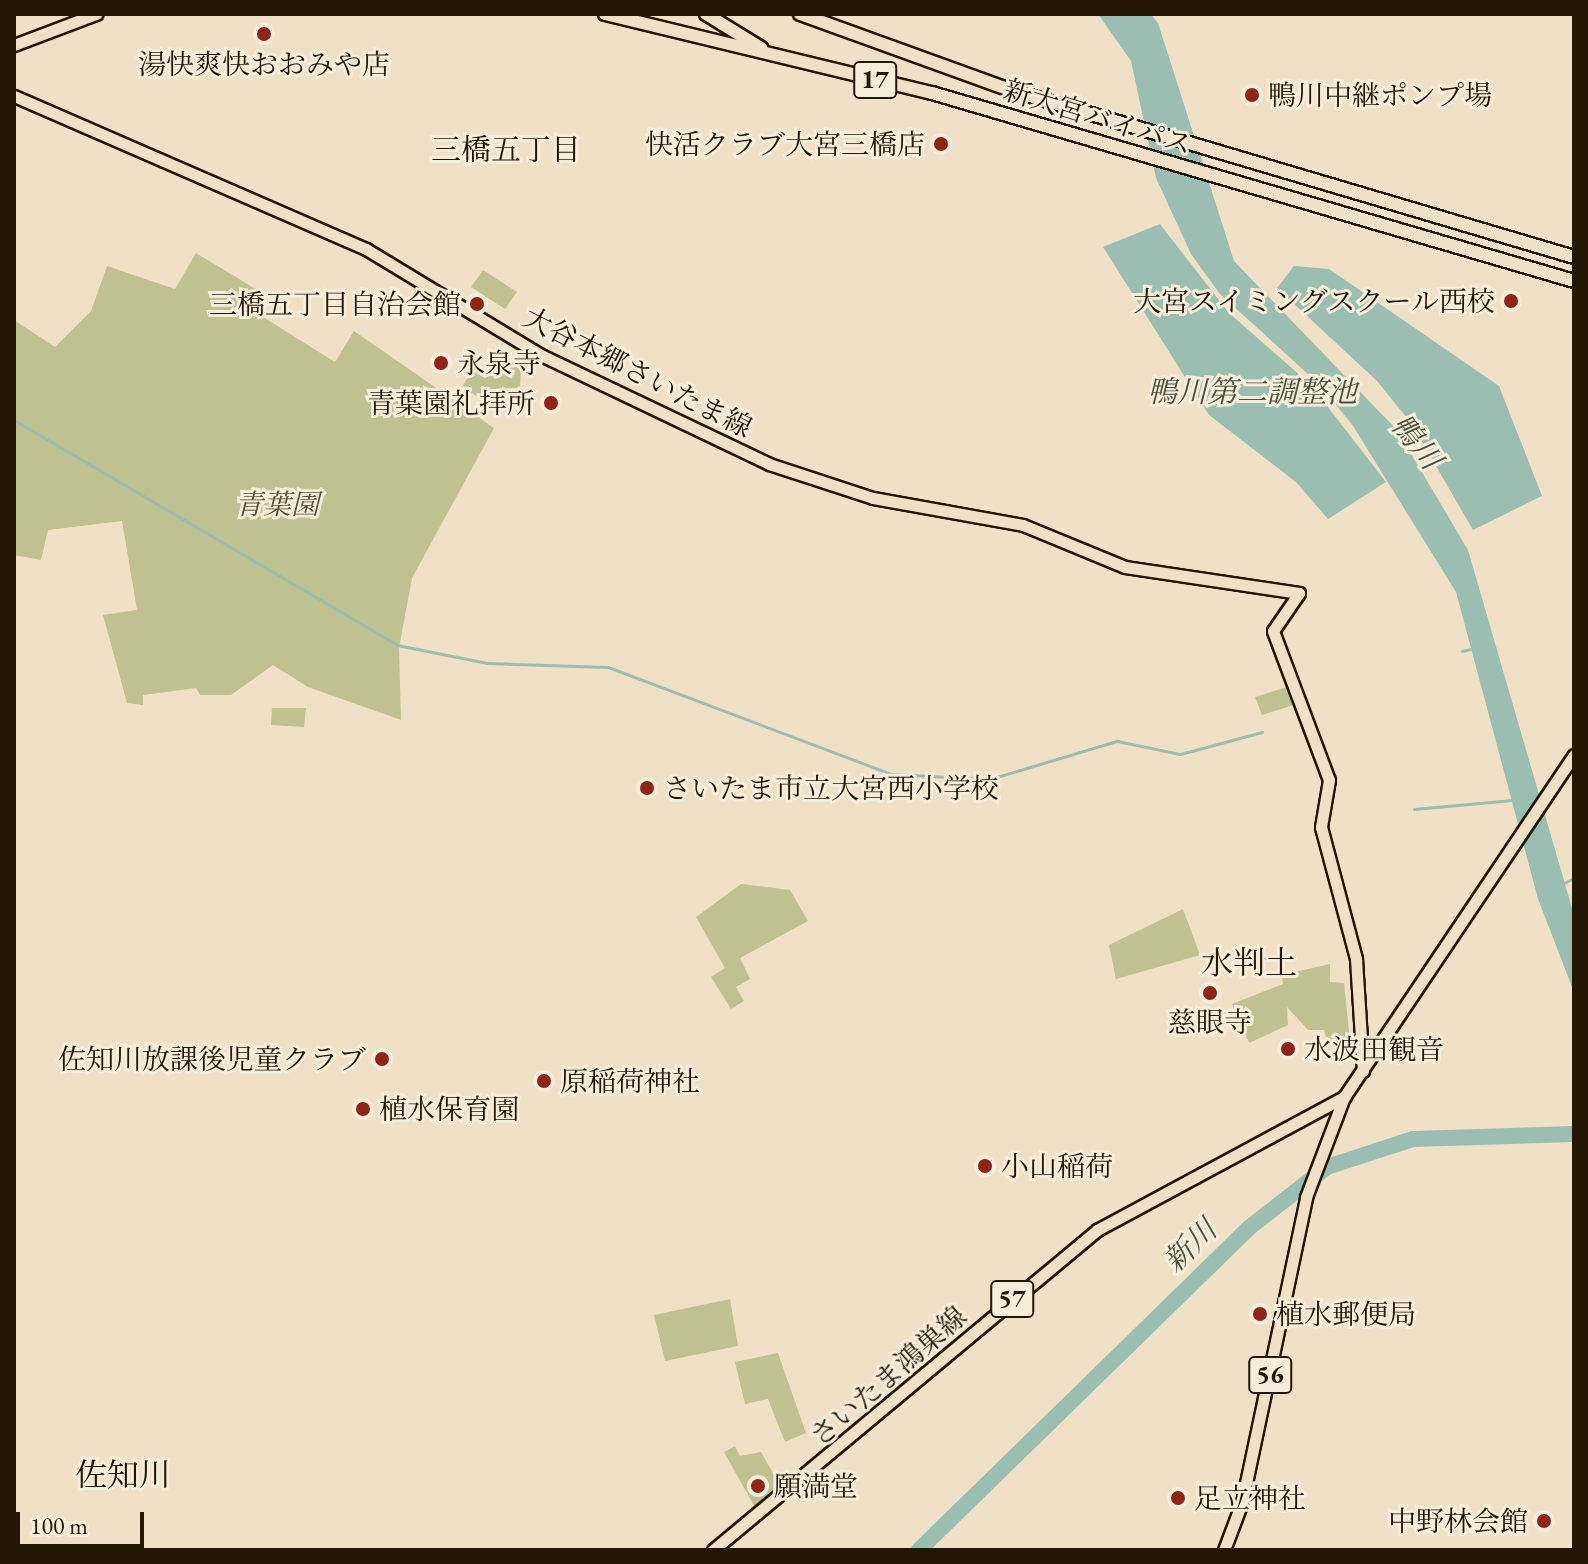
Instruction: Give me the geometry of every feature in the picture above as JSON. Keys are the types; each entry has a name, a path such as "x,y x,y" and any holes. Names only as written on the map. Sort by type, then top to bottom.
{"highway":[{"name":"新大宮バイパス","path":"605,14 1143,155 1574,281"},
{"path":"706,14 782,58"},
{"name":"新大宮バイパス","path":"800,14 1136,128 1574,257"}],"main road":[{"path":"14,45 96,14"},
{"name":"大谷本郷さいたま線","path":"14,96 366,249 569,370 769,464 873,498 1023,525 1125,567 1299,593 1273,631 1329,780 1321,827 1356,959 1363,1071"},
{"name":"56","path":"1224,1550 1246,1487 1306,1197 1319,1156 1344,1097 1574,755"},
{"name":"さいたま鴻巣線","path":"713,1550 829,1461 1097,1230 1344,1097"}],"green space":[{"name":"青葉園","path":"196,253 264,294 255,312 335,362 354,331 494,428 412,578 399,648 401,720 308,687 273,665 231,695 200,695 196,688 143,695 143,705 127,703 103,615 137,610 122,521 48,530 41,560 14,555 14,320 55,347 91,311 107,266 175,289"},
{"path":"483,270 517,292 505,309 471,287"},
{"path":"521,367 520,388 487,389 480,398 462,387 472,370"},
{"path":"1290,686 1297,704 1262,715 1255,697"},
{"path":"272,708 306,708 304,727 271,725"},
{"path":"741,884 790,890 808,921 740,958 750,979 736,987 744,1001 731,1009 711,977 725,968 696,917"},
{"path":"1183,909 1200,955 1116,979 1109,945"},
{"path":"1330,964 1330,982 1344,983 1350,1040 1327,1041 1324,1030 1308,1030 1287,1007 1288,1025 1249,1043 1232,1004 1283,984 1282,975"},
{"path":"730,1299 738,1346 665,1361 654,1315"},
{"path":"778,1353 806,1433 785,1442 768,1399 745,1404 735,1362"},
{"path":"735,1446 740,1456 761,1452 783,1491 757,1511 724,1452"}],"water":[{"path":"1098,14 1151,14 1158,23 1234,261 1397,430 1468,550 1574,915 1574,992 1538,899 1456,592 1353,426 1321,386 1220,294 1191,254 1156,178 1131,61"},
{"name":"鴨川第二調整池","path":"1160,224 1229,313 1310,384 1386,482 1328,519 1296,482 1209,415 1103,247"},
{"name":"鴨川第二調整池","path":"1294,266 1329,269 1499,386 1542,496 1473,530 1411,423 1377,381 1277,288"}],"waterway":[{"path":"14,420 397,645 487,663 608,667 891,774 990,779 1117,741 1180,754 1262,732"},
{"path":"1462,651 1474,648"},
{"path":"1414,809 1513,800"},
{"path":"1560,885 1574,878"},
{"name":"新川","path":"919,1550 1250,1227 1327,1167 1413,1139 1574,1134"}],"place":[{"name":"湯快爽快おおみや店","path":"264,34"},
{"name":"鴨川中継ポンプ場","path":"1252,95"},
{"name":"快活クラブ大宮三橋店","path":"941,144"},
{"name":"大宮スイミングスクール西校","path":"1511,301"},
{"name":"三橋五丁目自治会館","path":"477,304"},
{"name":"永泉寺","path":"441,363"},
{"name":"青葉園礼拝所","path":"551,403"},
{"name":"さいたま市立大宮西小学校","path":"647,788"},
{"name":"慈眼寺","path":"1210,993"},
{"name":"水波田観音","path":"1288,1049"},
{"name":"佐知川放課後児童クラブ","path":"382,1059"},
{"name":"原稲荷神社","path":"544,1081"},
{"name":"植水保育園","path":"363,1109"},
{"name":"小山稲荷","path":"985,1166"},
{"name":"植水郵便局","path":"1260,1314"},
{"name":"願満堂","path":"758,1486"},
{"name":"足立神社","path":"1178,1498"},
{"name":"中野林会館","path":"1544,1521"}],"district":[{"name":"三橋五丁目","path":"506,150"},
{"name":"水判土","path":"1249,963"},
{"name":"佐知川","path":"123,1475"}],"water label":[{"name":"鴨川","path":"1416,442"}]}
